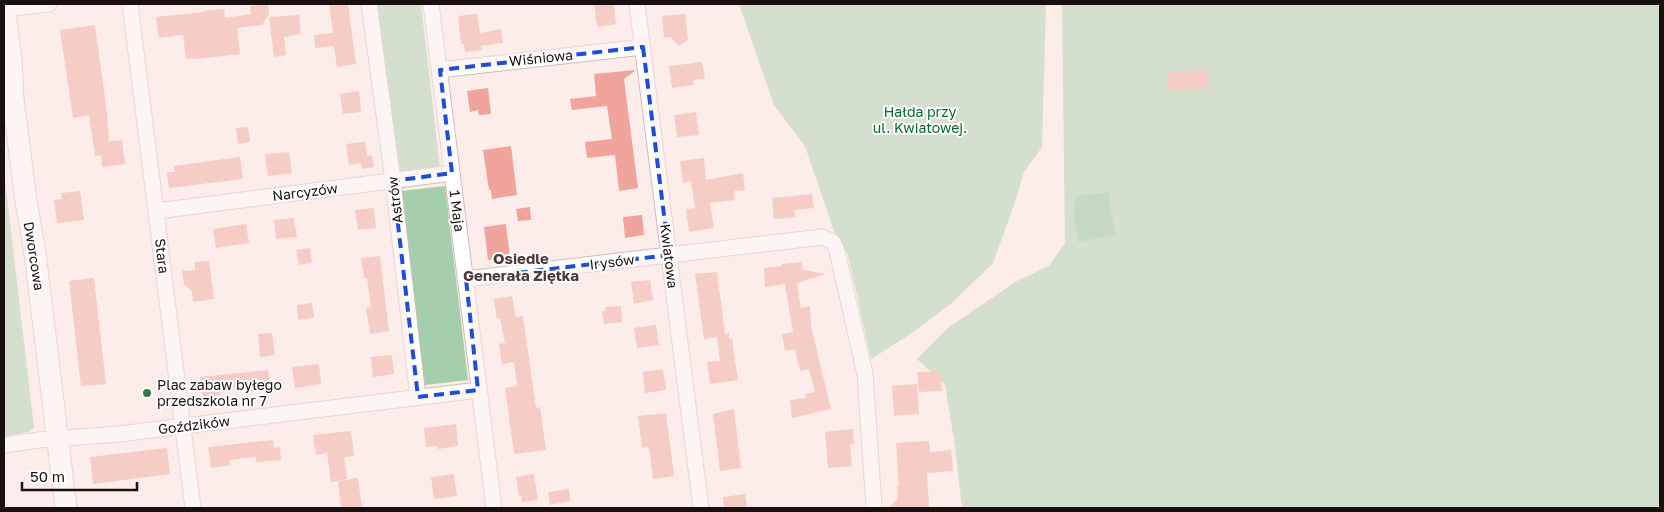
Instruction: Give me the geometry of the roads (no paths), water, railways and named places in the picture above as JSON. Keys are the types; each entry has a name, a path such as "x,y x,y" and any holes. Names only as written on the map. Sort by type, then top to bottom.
{"street":[{"path":"4,7 49,4"},
{"name":"Stara","path":"130,4 193,508"},
{"name":"Astrów","path":"368,4 393,181 418,397"},
{"name":"1 Maja","path":"432,4 494,508"},
{"name":"Kwiatowa","path":"637,4 701,508"},
{"name":"Dworcowa","path":"4,7 12,61 15,117 36,262 66,508"},
{"name":"Wiśniowa","path":"440,70 643,47"},
{"name":"Narcyzów","path":"157,211 452,173"},
{"name":"Irysów","path":"466,279 822,237 833,242 838,251 865,374 874,508"},
{"name":"Goździków","path":"4,445 184,426 478,390"}],"place":[{"name":"Plac zabaw byłego przedszkola nr 7","path":"147,393"}],"district":[{"name":"Osiedle Generała Ziętka","path":"521,268"}],"park label":[{"name":"Hałda przy ul. Kwiatowej.","path":"920,120"}]}
